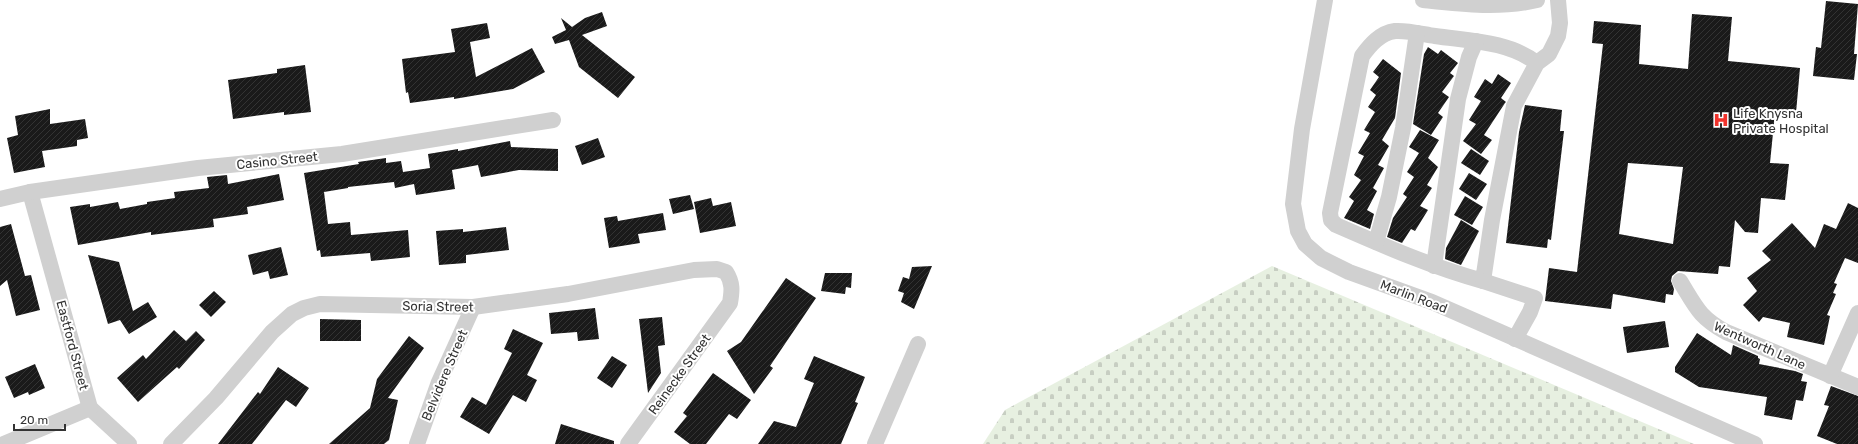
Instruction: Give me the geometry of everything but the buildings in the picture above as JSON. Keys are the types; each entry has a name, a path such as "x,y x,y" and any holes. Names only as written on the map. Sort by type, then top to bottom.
{"street":[{"name":"Marlin Road","path":"1325,0 1302,128 1293,204 1298,231 1306,244 1321,258 1349,272 1432,302 1755,444"},
{"path":"1423,0 1464,5 1498,5 1537,0"},
{"path":"1483,281 1492,220 1514,106 1537,63 1549,54 1558,36 1560,23 1558,0"},
{"path":"1515,339 1530,312 1535,298 1434,266 1376,242 1336,225 1331,220 1330,213 1362,56 1370,45 1381,36 1395,31 1476,41 1520,52 1537,63"},
{"path":"1376,242 1389,197 1404,128 1417,33"},
{"path":"1434,266 1458,99 1469,57 1476,41"},
{"name":"Casino Street","path":"0,199 30,192 198,168 342,154 554,120"},
{"name":"Eastford Street","path":"4,444 90,408 30,192"},
{"name":"Soria Street","path":"171,444 216,398 272,332 292,314 304,308 320,304 473,307 568,294 694,270 717,269 726,272 730,279 732,289 730,303"},
{"name":"Wentworth Lane","path":"1680,281 1703,317 1711,323 1858,388"},
{"name":"Reinecke Street","path":"628,444 730,303"},
{"name":"Belvidere Street","path":"417,444 432,399 473,307"},
{"path":"1830,376 1858,313"},
{"path":"875,444 918,344"},
{"path":"90,408 129,444"}],"green space":[{"path":"1272,266 1694,444 983,444 1005,410"}],"place":[{"name":"Life Knysna Private Hospital","path":"1721,120"}]}
